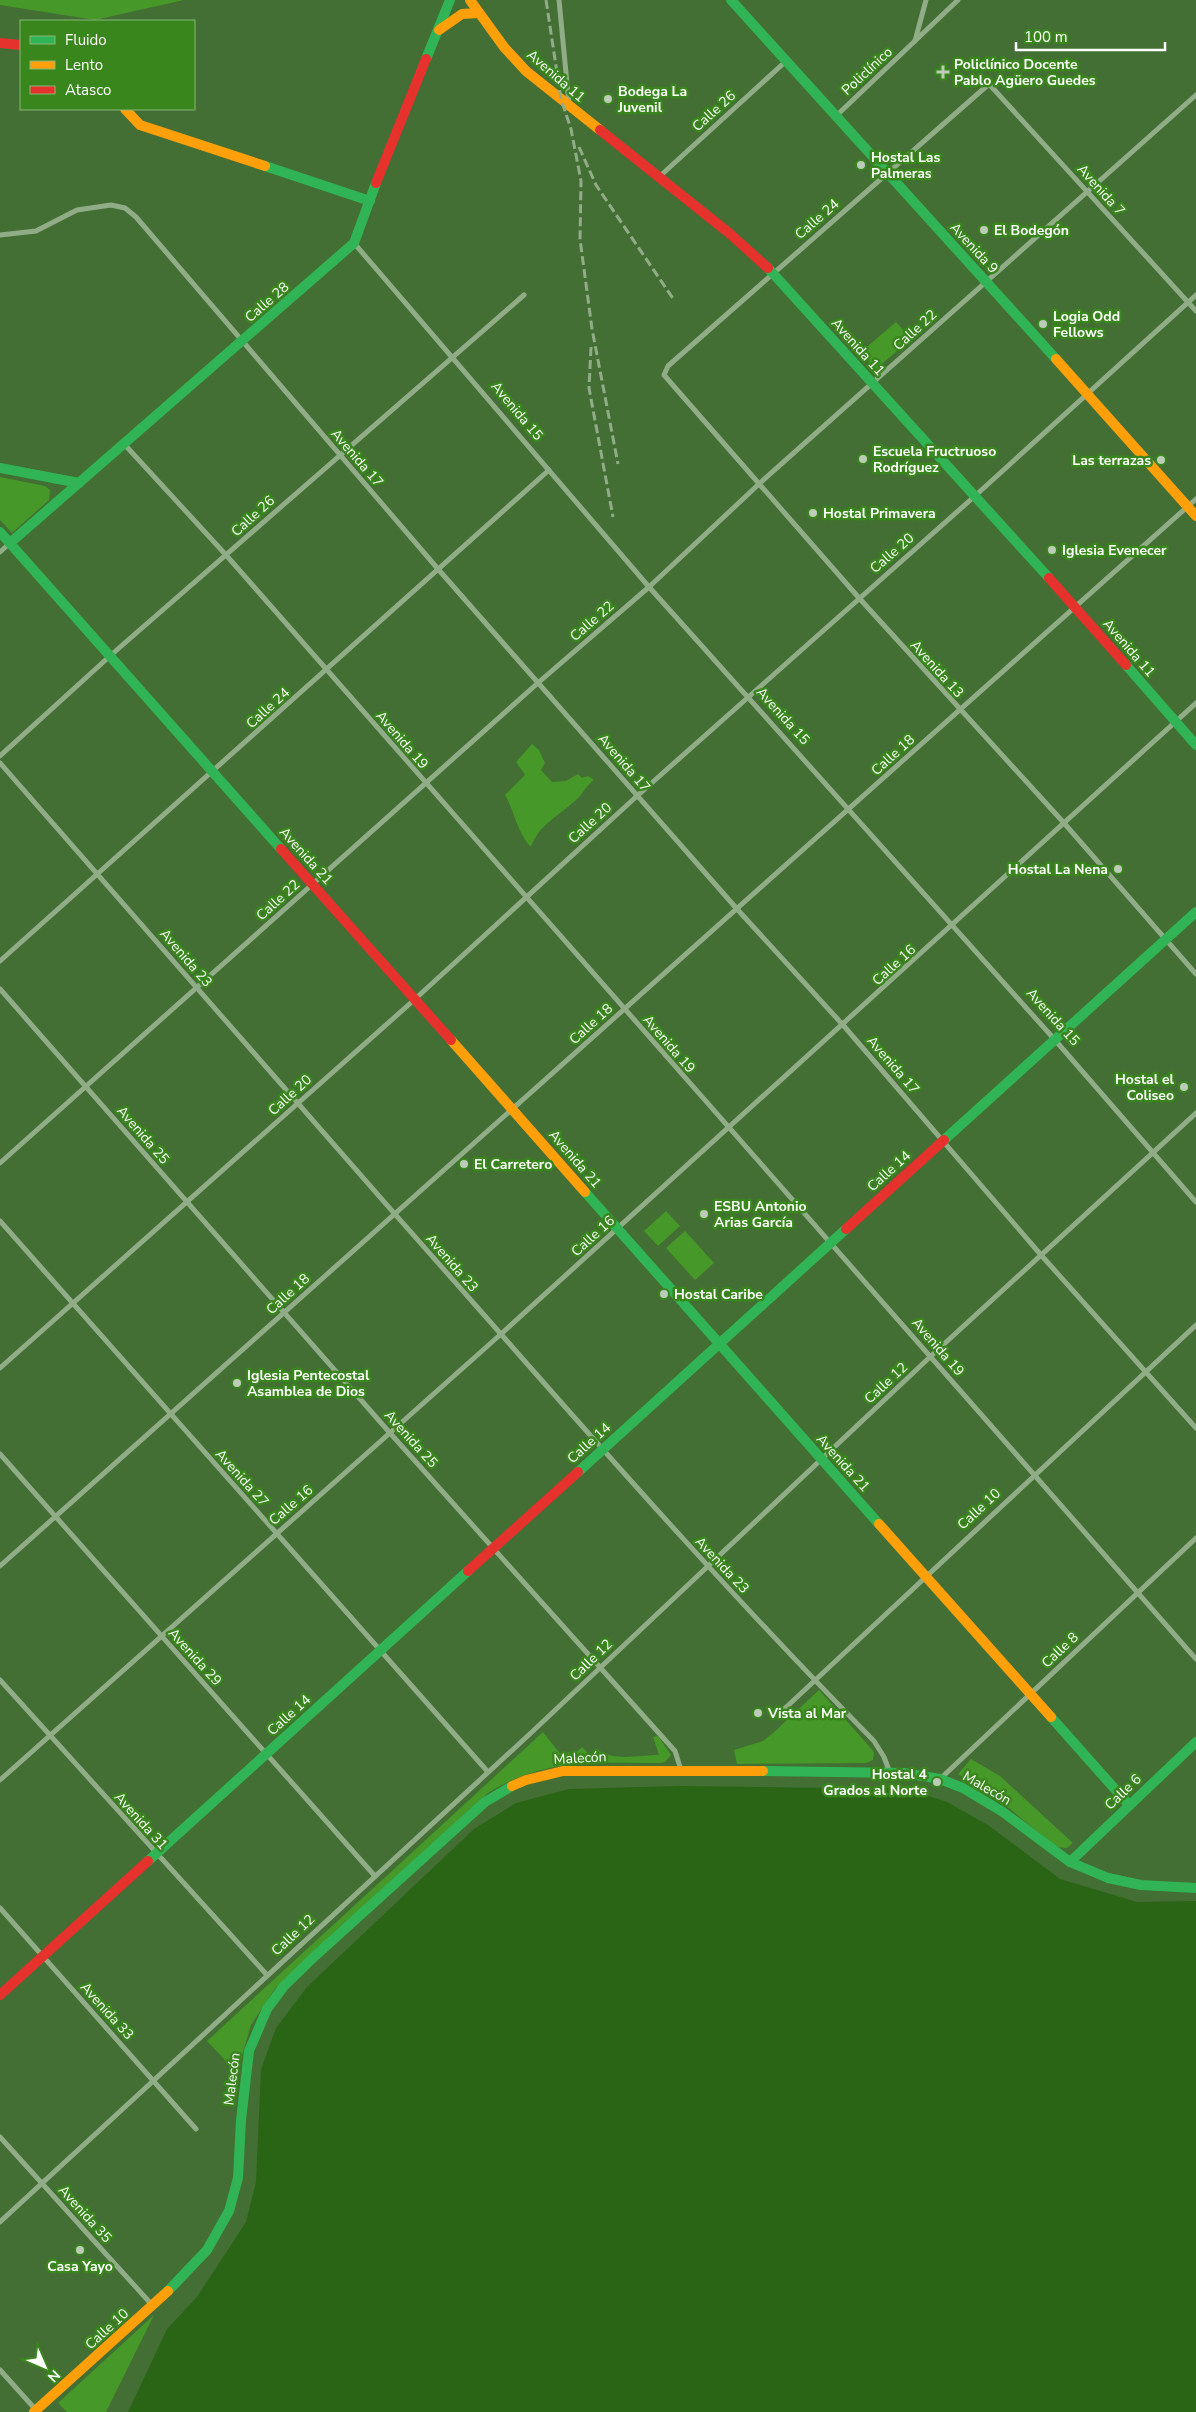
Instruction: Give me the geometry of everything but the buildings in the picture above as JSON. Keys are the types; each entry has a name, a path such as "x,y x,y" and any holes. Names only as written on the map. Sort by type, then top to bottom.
{"main road":[{"name":"Calle 28","path":"10,543 125,445 354,243 450,0"},
{"name":"Avenida 11","path":"470,0 504,47 526,71 659,177 773,272 872,383 976,495 1196,745"},
{"name":"Avenida 9","path":"731,0 834,117 1087,393 1196,516"},
{"path":"438,31 456,16 469,11 479,13"},
{"path":"0,43 20,45"},
{"path":"126,110 140,125 370,201"},
{"path":"0,468 79,483"},
{"name":"Avenida 21","path":"0,532 1129,1805"},
{"name":"Calle 14","path":"0,1995 1196,912"},
{"name":"Calle 6","path":"1070,1862 1196,1742"},
{"name":"Malecón","path":"153,2306 207,2250 219,2232 229,2211 238,2178 240,2120 249,2051 267,2009 284,1986 466,1818 505,1789 526,1780 563,1770 890,1774 940,1778 964,1788 1003,1812 1070,1862 1108,1878 1141,1885 1196,1888"},
{"name":"Calle 10","path":"35,2411 153,2306"}],"street":[{"path":"559,0 569,106"},
{"path":"915,41 926,0"},
{"name":"Policlínico","path":"834,117 958,0"},
{"name":"Calle 26","path":"659,177 785,62"},
{"name":"Calle 24","path":"664,375 668,366 989,84"},
{"name":"Avenida 7","path":"989,84 1196,311"},
{"name":"Calle 22","path":"0,1163 539,682 649,587 872,383 1196,95"},
{"name":"Avenida 17","path":"0,235 36,231 76,210 111,205 125,208 136,217 242,342 637,796 843,1025 944,1140 1041,1255 1196,1428"},
{"name":"Avenida 15","path":"354,243 649,587 1055,1040 1196,1202"},
{"name":"Calle 26","path":"0,756 111,655 339,454 524,295"},
{"name":"Calle 20","path":"0,1368 414,1000 637,796 976,495 1196,296"},
{"name":"Avenida 13","path":"664,375 859,598 959,710 1064,823 1196,974"},
{"name":"Avenida 19","path":"125,445 226,555 728,1129 931,1356 1196,1659"},
{"name":"Calle 24","path":"0,961 549,470"},
{"name":"Calle 18","path":"0,1566 1196,499"},
{"name":"Calle 28","path":"0,552 10,543"},
{"name":"Calle 16","path":"0,1780 618,1229 1196,703"},
{"name":"Avenida 23","path":"0,763 602,1450 814,1681 874,1741 884,1757 890,1774"},
{"name":"Avenida 25","path":"0,989 390,1433 675,1751 681,1770"},
{"name":"Calle 12","path":"0,2222 488,1772 931,1356 1196,1113"},
{"name":"Avenida 27","path":"0,1221 488,1772"},
{"name":"Calle 10","path":"781,1712 1196,1325"},
{"name":"Avenida 29","path":"0,1454 374,1876"},
{"name":"Calle 8","path":"940,1778 1196,1538"},
{"name":"Avenida 31","path":"0,1680 267,1975"},
{"name":"Avenida 33","path":"0,1908 196,2129"},
{"name":"Avenida 35","path":"0,2137 153,2306"},
{"path":"0,2370 35,2411"}],"shaded area":[{"path":"0,0 184,0 95,20 0,5"},
{"path":"896,322 911,339 876,369 861,352"},
{"path":"0,477 45,486 50,490 49,500 12,533 0,520"},
{"path":"532,744 539,750 545,763 541,770 552,782 566,781 578,774 582,778 588,776 594,780 578,799 544,827 531,847 519,829 505,795 525,775 516,762"},
{"path":"666,1211 680,1226 658,1246 644,1231"},
{"path":"685,1231 714,1263 695,1280 666,1248"},
{"path":"819,1690 874,1752 873,1760 866,1763 737,1764 734,1750 763,1741"},
{"path":"543,1732 562,1756 569,1752 573,1755 582,1747 590,1755 597,1749 603,1753 618,1757 659,1755 653,1737 658,1736 671,1755 665,1762 661,1763 593,1763 551,1768 509,1781 488,1793 332,1934 274,1990 251,2025 237,2073 207,2041"},
{"path":"971,1759 1000,1776 1073,1843 1067,1848 1056,1847 992,1794 958,1774"},
{"path":"679,1786 907,1789 947,1802 988,1825 1060,1879 1137,1902 1196,1901 1196,2412 128,2412 167,2329 197,2297 246,2222 256,2182 261,2070 276,2028 307,1987 474,1829 516,1803 569,1789"},
{"path":"154,2315 106,2412 67,2412 58,2403"}],"railway":[{"path":"546,0 561,99 571,129 581,181 580,239 592,329 618,464"},
{"path":"579,147 596,185 674,300"},
{"path":"591,347 589,388 613,517"}],"traffic: fast":[{"path":"426,59 450,0"},
{"path":"731,0 1056,359"},
{"path":"265,166 370,201"},
{"path":"10,543 354,243 376,183"},
{"path":"768,268 1049,578"},
{"path":"0,468 79,483"},
{"path":"0,532 281,849"},
{"path":"1126,665 1196,745"},
{"path":"944,1140 1196,912"},
{"path":"585,1192 879,1524"},
{"path":"578,1472 846,1229"},
{"path":"148,1861 468,1571"},
{"path":"1051,1717 1129,1805"},
{"path":"1070,1862 1196,1742"},
{"path":"763,1771 904,1773 940,1779 963,1788 1003,1812 1070,1862 1108,1878 1141,1885 1196,1888"},
{"path":"168,2291 207,2250 229,2211 238,2178 241,2120 249,2051 267,2009 284,1986 315,1956 485,1802 512,1786"}],"traffic: slow":[{"path":"470,0 504,47 526,71 600,130"},
{"path":"439,30 462,14 479,13"},
{"path":"126,110 140,125 265,166"},
{"path":"1056,359 1196,516"},
{"path":"451,1040 585,1192"},
{"path":"879,1524 1051,1717"},
{"path":"512,1786 526,1780 563,1771 763,1771"},
{"path":"34,2412 168,2291"}],"traffic: jam":[{"path":"0,43 20,45"},
{"path":"376,183 426,59"},
{"path":"600,130 729,233 768,268"},
{"path":"1049,578 1126,665"},
{"path":"281,849 451,1040"},
{"path":"846,1229 944,1140"},
{"path":"468,1571 578,1472"},
{"path":"0,1995 148,1861"}],"place":[{"name":"Policlínico Docente Pablo Agüero Guedes","path":"943,72"},
{"name":"Bodega La Juvenil","path":"608,99"},
{"name":"Hostal Las Palmeras","path":"861,165"},
{"name":"El Bodegón","path":"984,230"},
{"name":"Logia Odd Fellows","path":"1043,324"},
{"name":"Escuela Fructruoso Rodríguez","path":"863,459"},
{"name":"Las terrazas","path":"1161,460"},
{"name":"Hostal Primavera","path":"813,513"},
{"name":"Iglesia Evenecer","path":"1052,550"},
{"name":"Hostal La Nena","path":"1118,869"},
{"name":"Hostal el Coliseo","path":"1184,1087"},
{"name":"El Carretero","path":"464,1164"},
{"name":"ESBU Antonio Arias García","path":"704,1214"},
{"name":"Hostal Caribe","path":"664,1294"},
{"name":"Iglesia Pentecostal Asamblea de Dios","path":"237,1383"},
{"name":"Vista al Mar","path":"758,1713"},
{"name":"Hostal 4 Grados al Norte","path":"937,1782"},
{"name":"Casa Yayo","path":"80,2250"}]}
